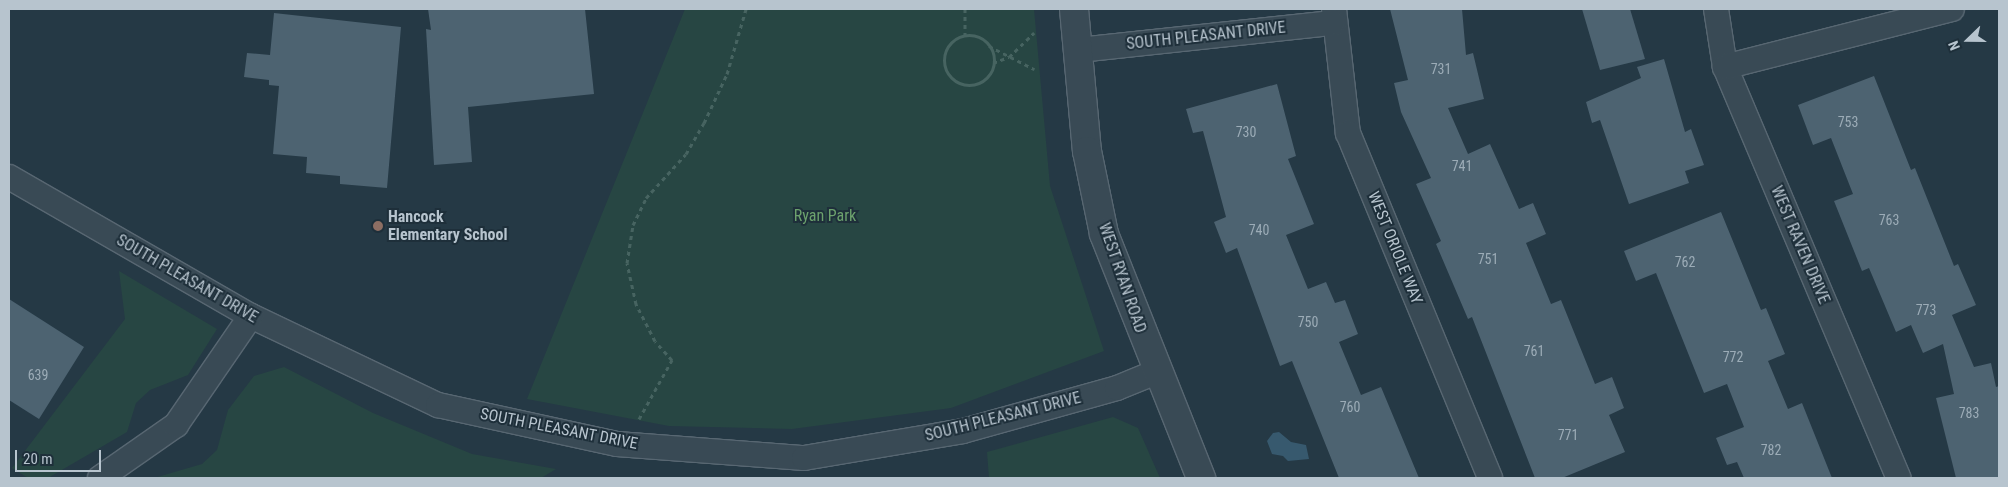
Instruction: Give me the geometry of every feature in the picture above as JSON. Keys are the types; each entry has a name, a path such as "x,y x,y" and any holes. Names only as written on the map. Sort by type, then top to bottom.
{"street":[{"name":"WEST RYAN ROAD","path":"1074,9 1087,151 1104,234 1156,372 1201,478"},
{"name":"WEST RAVEN DRIVE","path":"1716,9 1725,66 1899,478"},
{"path":"1725,66 1952,9"},
{"name":"SOUTH PLEASANT DRIVE","path":"1078,50 1334,16"},
{"name":"WEST ORIOLE WAY","path":"1334,16 1348,132 1490,478"},
{"name":"SOUTH PLEASANT DRIVE","path":"9,177 251,316 438,405 627,445 804,458 963,431 1117,388 1156,372"},
{"path":"100,478 176,425 251,316"}],"path":[{"path":"627,445 672,360 655,340 636,304 627,263 633,225 646,198 686,154 704,123 727,74 746,9"},
{"path":"964,9 965,35"},
{"path":"1034,33 1010,57 994,63 985,79 977,84 968,85 952,78 946,71 945,52 949,44 965,35 982,39 989,46 1010,57 1034,69"},
{"path":"989,46 994,63"}],"green space":[{"name":"Ryan Park","path":"685,9 1034,9 1050,186 1104,351 951,408 792,429 669,426 527,399"},
{"path":"119,271 217,329 188,375 150,390 136,403 127,432 48,478 28,478 12,468 125,319"},
{"path":"284,367 373,413 472,454 556,469 541,478 154,478 202,464 217,450 228,410 254,376"},
{"path":"1113,417 1138,428 1160,478 989,478 987,452"}],"water":[{"path":"1279,432 1291,442 1306,445 1309,459 1288,461 1283,456 1272,454 1267,441 1273,433"}],"building":[{"path":"428,9 585,9 594,94 468,107 472,162 434,165 426,29 431,30"},
{"path":"1390,9 1462,9 1466,55 1473,53 1484,99 1448,108 1468,154 1490,144 1519,209 1533,203 1546,234 1526,243 1551,304 1561,300 1595,384 1612,377 1624,408 1609,415 1625,452 1562,478 1535,478 1472,317 1468,319 1436,244 1441,241 1416,184 1431,178 1401,112 1394,83 1408,80"},
{"path":"1582,9 1630,9 1645,59 1600,70"},
{"path":"274,13 401,27 387,188 340,184 340,176 306,173 307,157 273,154 279,86 269,85 269,80 244,77 247,53 270,55"},
{"path":"1664,59 1685,132 1691,129 1704,165 1685,171 1689,183 1629,204 1600,120 1592,123 1586,102 1641,78 1637,67"},
{"path":"1874,76 1911,170 1915,168 1954,266 1958,264 1976,305 1952,315 1974,367 1991,363 1996,387 1999,386 1999,478 1956,478 1936,398 1954,394 1943,344 1923,353 1911,325 1896,332 1869,268 1862,271 1834,201 1853,194 1831,138 1813,145 1798,105"},
{"path":"1277,84 1296,156 1288,159 1314,224 1286,235 1308,289 1326,282 1335,303 1345,300 1358,334 1339,342 1361,395 1381,387 1419,478 1339,478 1292,361 1280,366 1237,248 1226,253 1214,222 1226,217 1203,131 1193,133 1186,109"},
{"path":"1721,212 1761,310 1766,308 1785,354 1768,361 1788,409 1802,403 1832,478 1744,478 1737,462 1727,465 1716,438 1744,427 1727,384 1704,393 1656,273 1636,281 1624,251"},
{"path":"9,299 84,347 39,419 9,400"}],"place":[{"name":"Hancock Elementary School","path":"378,226"}]}
